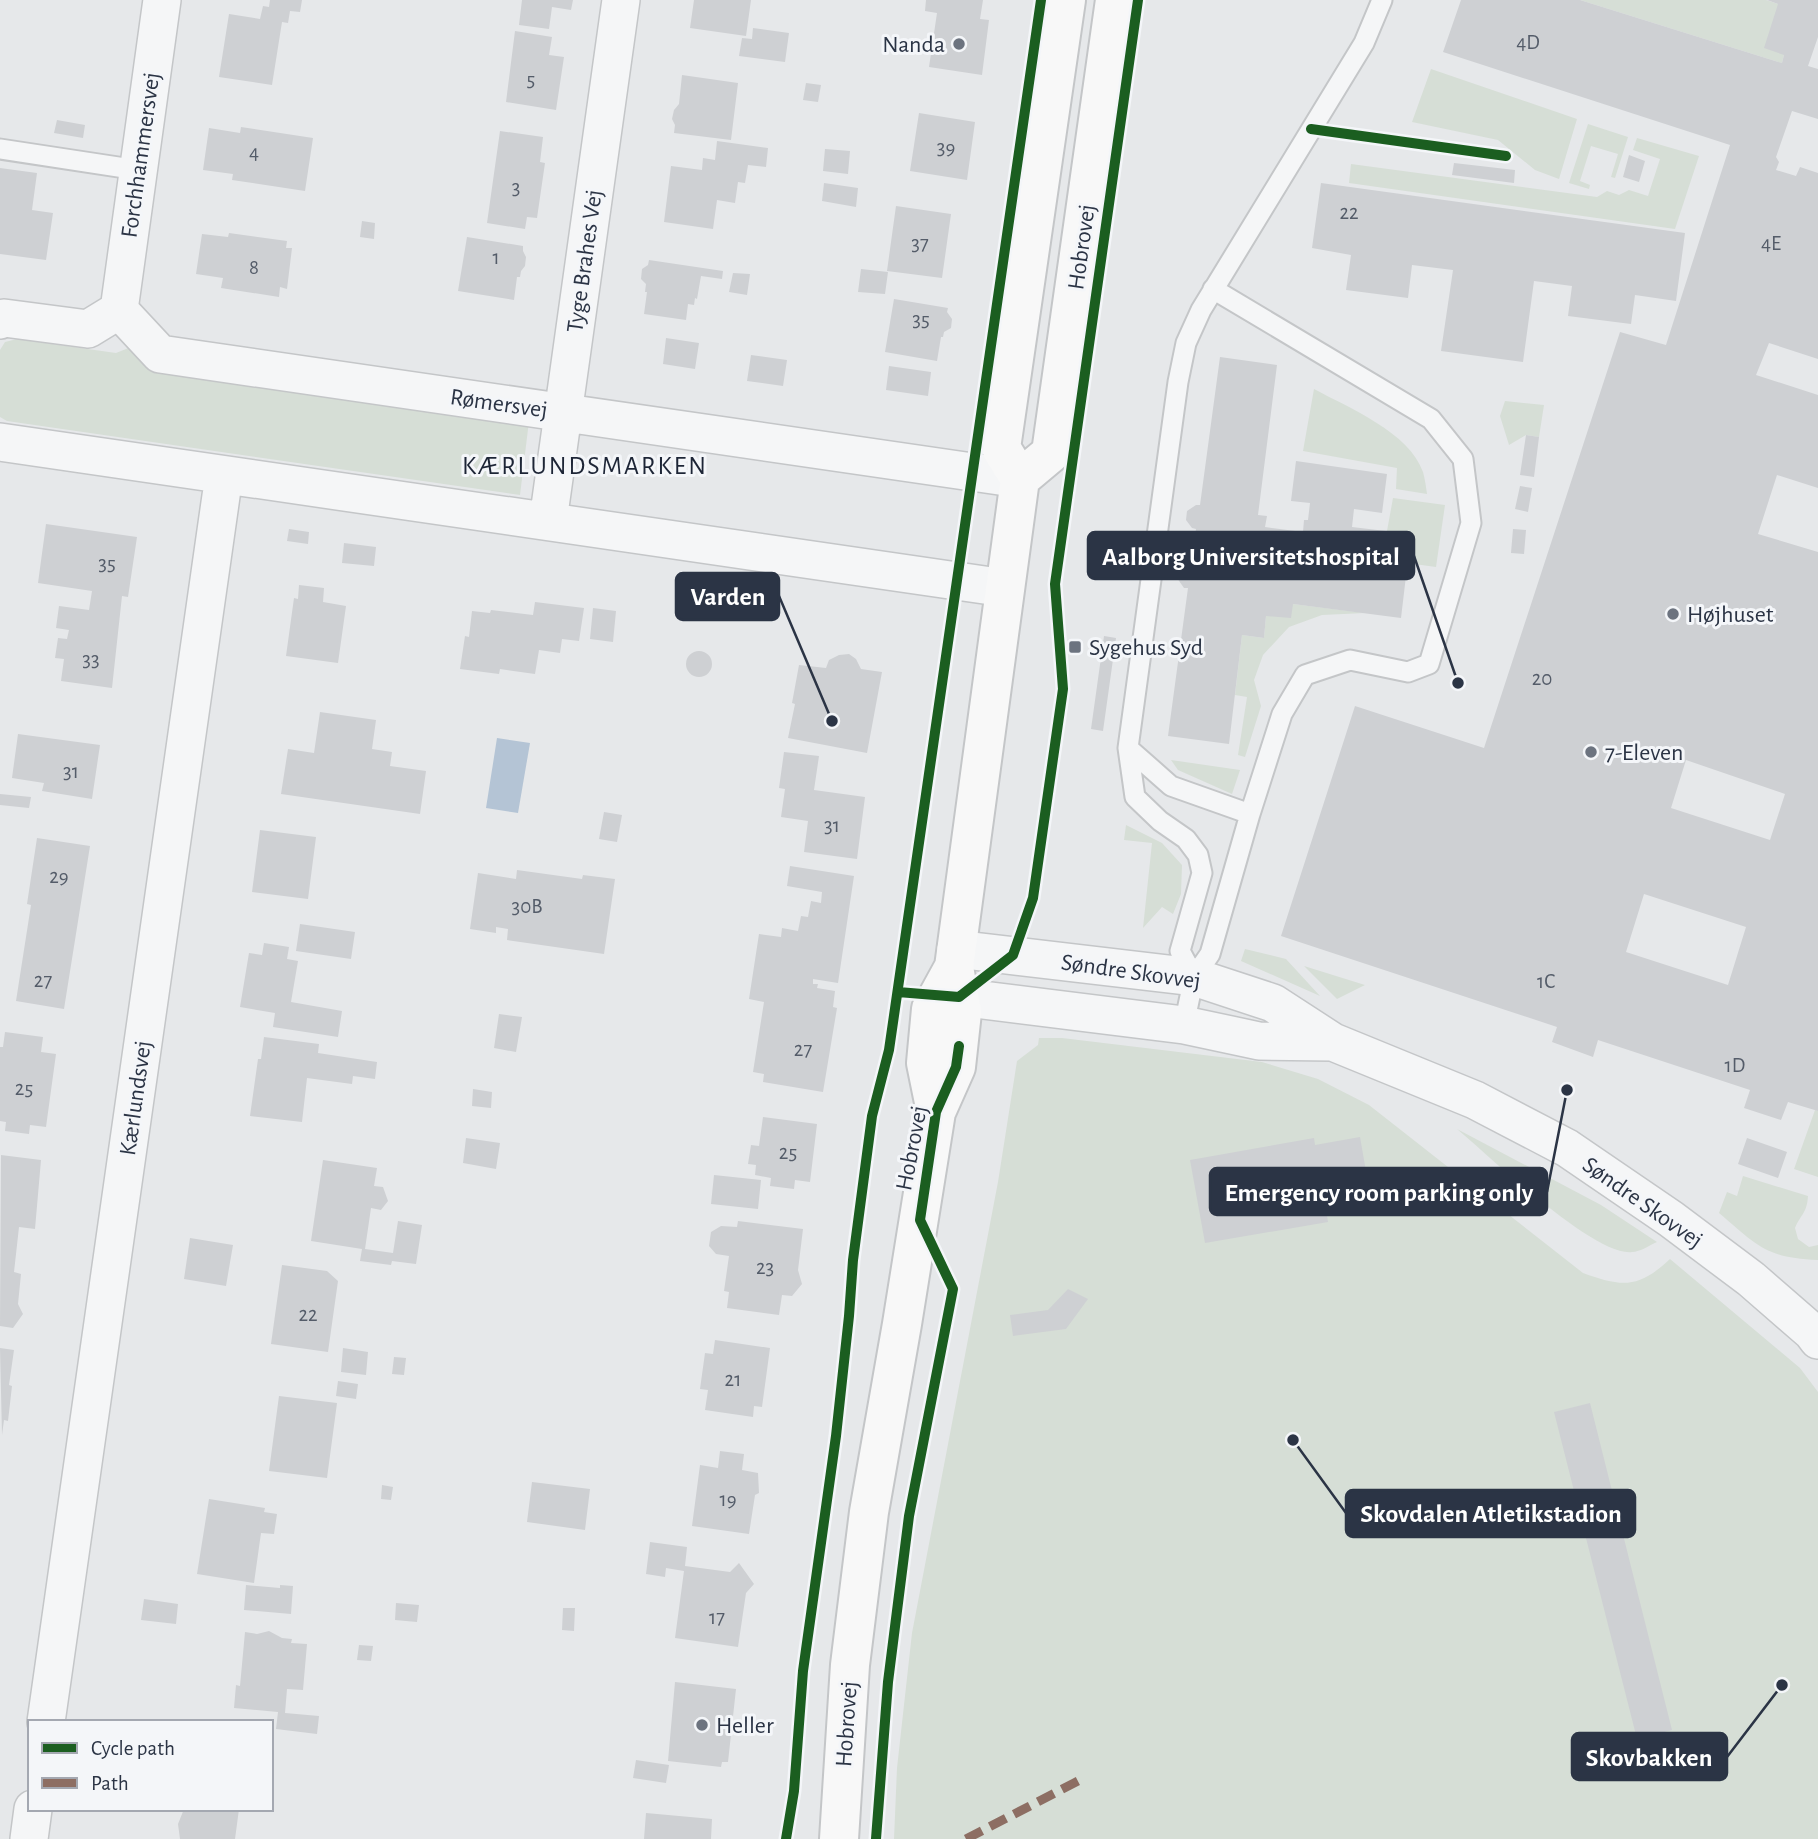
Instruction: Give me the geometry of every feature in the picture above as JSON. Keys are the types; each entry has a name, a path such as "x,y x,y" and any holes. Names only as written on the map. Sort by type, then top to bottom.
{"main road":[{"name":"Hobrovej","path":"839,1839 850,1665 862,1561 936,1112 926,1063 931,1009 956,971 1020,479 1001,448 1066,0"},
{"name":"Hobrovej","path":"1020,479 1051,453 1115,0"}],"street":[{"name":"Forchhammersvej","path":"119,310 162,0"},
{"name":"Tyge Brahes Vej","path":"548,521 621,0"},
{"name":"Rømersvej","path":"119,310 160,354 1020,479"},
{"path":"0,320 4,318 88,329 119,310"},
{"path":"0,442 1005,588"},
{"name":"Kærlundsvej","path":"46,1720 224,475"},
{"name":"Søndre Skovvej","path":"956,971 1194,977 1273,1003 1334,1042 1475,1100 1567,1148 1711,1249 1816,1332"},
{"name":"Søndre Skovvej","path":"956,971 1259,1041 1334,1042"},
{"path":"29,1839 33,1811"}],"lane":[{"path":"1194,977 1180,951 1202,873 1198,855 1186,839 1160,821 1135,797 1128,748 1178,382 1186,342 1213,289 1364,43 1382,0"},
{"path":"0,149 138,170"},
{"path":"1184,1025 1194,977 1210,954 1282,714 1305,675 1350,660 1408,672 1429,664 1471,523 1463,459 1431,419 1213,289"},
{"path":"1128,748 1171,786 1250,814"}],"shaded area":[{"path":"1580,0 1766,0 1778,4 1784,55 1782,63"},
{"path":"1431,69 1577,119 1559,179 1535,170 1498,140 1412,122"},
{"path":"1588,124 1628,137 1615,178 1611,177 1618,154 1591,146 1580,181 1590,185 1589,189 1569,183"},
{"path":"1637,138 1699,156 1675,229 1349,183 1351,164 1597,197 1607,191 1619,195 1629,190 1648,196 1660,159 1633,150"},
{"path":"17,339 116,353 136,345 529,421 520,495 7,421 0,417 0,350 5,342"},
{"path":"1314,389 1360,413 1392,433 1405,445 1423,472 1427,494 1396,489 1397,468 1303,451"},
{"path":"1505,401 1544,405 1539,437 1526,435 1509,445 1500,416"},
{"path":"1393,498 1445,505 1436,567 1407,563 1411,534 1387,531"},
{"path":"1293,604 1365,613 1322,615 1289,627 1263,655 1254,680 1261,706 1245,757 1238,755 1247,697 1235,695 1242,635 1264,638 1266,616"},
{"path":"1171,760 1240,770 1232,794 1178,770"},
{"path":"1126,825 1162,843 1182,865 1181,894 1173,914 1162,907 1143,928 1152,843 1124,840"},
{"path":"1245,949 1286,959 1320,996 1241,961"},
{"path":"1304,966 1365,985 1337,999"},
{"path":"1039,1038 1062,1038 1262,1062 1318,1079 1369,1105 1583,1273 1619,1283 1629,1282 1648,1276 1670,1259 1800,1368 1818,1392 1818,1839 894,1839 897,1768 912,1633 998,1182 1017,1061 1038,1045"},
{"path":"1815,1110 1818,1111 1818,1177 1794,1169"},
{"path":"1457,1129 1601,1205 1657,1242 1632,1252 1615,1249 1593,1239 1516,1181"},
{"path":"1743,1176 1808,1196 1805,1210 1795,1228 1798,1239 1809,1247 1818,1245 1818,1260 1773,1253 1743,1234 1719,1213 1727,1192 1737,1196"}],"water":[{"path":"497,738 530,743 518,813 486,808"}],"building":[{"path":"270,0 302,0 300,12 290,11 288,23 282,22 272,85 219,77 229,14 260,19 263,6 269,7"},
{"path":"522,0 573,0 571,10 552,7 549,29 519,25"},
{"path":"694,0 751,0 746,36 690,28"},
{"name":"Nanda","path":"926,0 983,0 980,19 989,20 982,75 929,67 937,13 925,11"},
{"name":"Højhuset","path":"1461,0 1580,0 1782,63 1784,55 1764,48 1778,4 1767,0 1818,0 1818,37 1808,66 1818,69 1818,119 1792,111 1776,157 1779,162 1776,170 1796,176 1800,167 1818,173 1818,359 1769,343 1756,375 1818,395 1818,488 1777,475 1758,534 1818,552 1818,1111 1788,1102 1781,1120 1744,1108 1750,1090 1598,1040 1593,1057 1552,1042 1557,1027 1281,936 1355,706 1484,748 1620,332 1666,345 1730,145 1443,52","holes":["1686,760 1785,794 1770,840 1671,808","1644,894 1746,927 1728,985 1626,952"]},
{"path":"753,28 789,33 785,62 739,56 742,38 752,39"},
{"path":"515,31 552,37 549,55 564,57 556,110 506,102"},
{"path":"682,75 738,83 731,140 674,133 675,125 672,119 679,104"},
{"path":"806,83 821,85 818,102 803,100"},
{"path":"919,113 975,122 967,180 910,171"},
{"path":"57,120 85,125 83,138 54,133"},
{"path":"241,127 313,138 305,191 232,180 233,174 203,170 209,128 240,133"},
{"path":"500,131 543,137 540,162 545,163 537,218 527,217 525,229 487,223"},
{"path":"717,141 768,148 766,167 748,165 745,183 738,182 735,203 717,200 713,229 664,222 671,166 702,170 703,158 715,160"},
{"path":"825,149 850,151 848,174 823,171"},
{"path":"1629,155 1645,161 1639,182 1623,177"},
{"path":"1454,163 1515,170 1514,183 1452,175"},
{"path":"0,168 37,173 32,210 53,213 46,260 0,254"},
{"path":"824,183 858,188 856,207 822,201"},
{"path":"1321,183 1685,233 1676,301 1635,295 1631,324 1568,316 1572,286 1534,281 1523,362 1441,351 1453,270 1412,265 1408,298 1346,290 1351,255 1312,248"},
{"path":"896,206 951,214 942,278 887,271"},
{"path":"362,221 375,223 374,239 360,237"},
{"path":"229,233 287,241 286,248 292,248 287,289 280,287 279,297 221,288 223,278 196,274 202,234 228,237"},
{"path":"467,237 523,246 525,266 520,277 517,277 514,300 458,291"},
{"path":"649,260 723,271 722,279 701,276 697,299 695,298 694,305 688,304 686,320 644,314 647,292 646,284 641,279 642,269 648,265"},
{"path":"861,269 888,272 885,294 858,292"},
{"path":"733,273 750,274 747,295 729,292"},
{"path":"894,299 948,308 947,312 952,319 951,328 941,337 937,361 885,352"},
{"path":"666,338 699,343 695,369 663,364"},
{"path":"751,355 787,360 783,386 747,381"},
{"path":"1220,357 1277,365 1258,515 1267,516 1265,527 1303,532 1310,503 1291,501 1296,461 1387,474 1382,513 1354,509 1352,527 1411,534 1401,618 1293,604 1291,618 1266,616 1264,638 1242,635 1229,744 1168,736 1188,588 1184,588 1177,578 1178,570 1191,564 1196,529 1186,520 1187,511 1200,505"},
{"path":"889,366 931,372 928,396 886,390"},
{"path":"1526,435 1539,437 1534,477 1520,475"},
{"path":"1520,486 1532,488 1528,512 1515,509"},
{"path":"46,524 137,537 128,597 122,596 112,688 61,681 64,659 55,658 58,638 67,639 69,630 56,628 59,606 89,610 92,591 38,583"},
{"path":"289,529 309,532 308,544 287,541"},
{"path":"1513,529 1526,530 1524,554 1511,553"},
{"path":"344,543 376,547 374,566 342,563"},
{"path":"299,585 324,588 323,602 346,606 338,663 286,656 294,598 298,599"},
{"path":"535,602 584,608 579,641 562,639 560,653 539,650 535,674 500,669 499,674 460,669 465,636 469,637 472,611 490,613 491,610 533,615"},
{"path":"593,608 616,611 613,642 590,639"},
{"path":"1104,636 1116,638 1103,731 1091,729"},
{"path":"699,651 708,655 712,664 708,673 699,677 690,673 686,664 690,655"},
{"path":"849,654 856,659 861,669 882,672 867,753 788,738 799,665 826,668 829,660"},
{"path":"320,712 376,720 372,749 392,752 390,766 426,771 420,814 281,794 288,749 314,753"},
{"path":"18,734 100,745 92,799 42,791 44,783 12,778"},
{"path":"784,752 819,756 814,790 865,797 857,859 804,852 808,821 781,817 785,789 779,788"},
{"path":"0,794 31,797 29,808 0,805"},
{"path":"604,812 622,815 617,842 599,839"},
{"path":"260,830 316,837 308,899 252,892"},
{"path":"37,838 90,846 64,1009 16,1001 31,905 27,904"},
{"path":"790,866 854,876 838,983 813,979 813,984 818,984 817,988 835,991 833,1007 837,1008 823,1092 763,1082 764,1074 753,1072 764,1002 749,999 759,934 781,937 782,928 798,931 801,916 808,917 811,901 821,903 822,892 787,886"},
{"path":"517,870 582,879 583,875 615,879 604,954 507,940 508,929 496,927 496,933 470,929 478,873 516,879"},
{"path":"300,924 355,932 351,959 296,951"},
{"path":"264,943 289,947 287,959 298,961 291,1002 342,1011 338,1037 273,1027 275,1013 240,1007 249,953 262,955"},
{"path":"499,1014 522,1017 516,1052 494,1048"},
{"path":"5,1032 43,1037 41,1052 56,1054 46,1127 30,1125 29,1134 5,1131 6,1122 0,1121 0,1047 3,1047"},
{"path":"264,1037 319,1044 318,1053 377,1062 375,1079 353,1076 352,1084 307,1078 302,1122 250,1116"},
{"path":"473,1089 492,1092 491,1108 472,1106"},
{"path":"763,1117 817,1124 810,1182 795,1180 794,1189 770,1186 771,1178 755,1175 756,1165 748,1164 751,1145 759,1146"},
{"path":"1360,1137 1370,1194 1325,1202 1328,1222 1205,1243 1190,1160 1314,1138 1315,1145"},
{"path":"466,1138 500,1143 496,1169 463,1163"},
{"path":"1747,1138 1787,1152 1778,1178 1738,1164"},
{"path":"1,1155 41,1160 35,1229 19,1227 14,1272 21,1274 18,1304 23,1314 13,1328 0,1326"},
{"path":"323,1160 377,1168 374,1186 383,1187 388,1201 381,1210 371,1208 365,1249 393,1253 398,1221 422,1225 416,1264 392,1261 391,1265 360,1261 362,1249 311,1241"},
{"path":"714,1175 761,1180 758,1209 711,1204"},
{"path":"738,1221 803,1229 798,1270 802,1284 792,1296 782,1295 779,1315 727,1308 729,1292 724,1291 729,1256 716,1254 709,1246 711,1232 721,1226 737,1227"},
{"path":"190,1238 233,1245 226,1286 184,1279"},
{"path":"282,1265 327,1271 338,1281 328,1352 271,1344"},
{"path":"1068,1289 1088,1299 1066,1329 1013,1336 1010,1315 1048,1310"},
{"path":"715,1340 770,1348 762,1407 754,1406 753,1417 705,1410 708,1390 700,1389 705,1353 713,1354"},
{"path":"0,1348 14,1350 8,1421 4,1420 2,1435"},
{"path":"343,1348 368,1352 366,1375 341,1372"},
{"path":"394,1357 406,1358 404,1375 392,1374"},
{"path":"338,1381 358,1384 356,1399 336,1396"},
{"path":"279,1396 337,1403 327,1478 269,1471"},
{"path":"1590,1403 1672,1730 1637,1739 1554,1412"},
{"path":"720,1451 744,1454 742,1470 758,1473 759,1493 755,1495 749,1534 692,1526 700,1465 718,1468"},
{"path":"532,1482 590,1489 585,1530 527,1522"},
{"path":"382,1485 393,1487 391,1500 381,1499"},
{"path":"209,1499 265,1508 264,1512 277,1514 274,1534 261,1533 254,1583 197,1574"},
{"path":"650,1542 687,1547 685,1566 730,1572 739,1563 754,1584 746,1593 738,1647 675,1638 684,1571 666,1568 665,1577 646,1574"},
{"path":"246,1585 280,1588 280,1585 293,1586 291,1614 244,1610"},
{"path":"144,1599 178,1604 176,1624 141,1620"},
{"path":"396,1603 419,1605 417,1622 395,1620"},
{"path":"563,1608 575,1608 574,1631 562,1630"},
{"path":"269,1631 282,1638 292,1639 291,1643 307,1644 303,1690 287,1689 285,1713 319,1716 317,1734 276,1729 278,1712 234,1708 236,1685 240,1686 245,1632 257,1634"},
{"path":"359,1645 373,1646 371,1661 357,1660"},
{"name":"Heller","path":"675,1682 736,1689 728,1762 722,1762 721,1767 668,1761"},
{"path":"636,1760 669,1765 666,1783 633,1778"},
{"path":"183,1811 239,1811 235,1839 180,1839 178,1824"},
{"path":"646,1813 712,1819 711,1839 644,1839"}],"marked path":[{"path":"966,1839 1080,1780"}],"cycle path":[{"path":"786,1839 794,1791 803,1671 836,1436 853,1260 872,1116 889,1050 1041,0"},
{"path":"898,992 959,997 1013,955 1033,898 1063,689 1055,584 1138,0"},
{"path":"1311,129 1506,156"},
{"path":"876,1839 888,1682 909,1516 953,1289 920,1220 936,1112 956,1067 959,1046"}],"place":[{"name":"Nanda","path":"959,44"},
{"name":"Højhuset","path":"1673,614"},
{"name":"Sygehus Syd","path":"1075,647"},
{"name":"Aalborg Universitetshospital","path":"1458,683"},
{"name":"Varden","path":"832,721"},
{"name":"7-Eleven","path":"1591,752"},
{"name":"Emergency room parking only","path":"1567,1090"},
{"name":"Skovdalen Atletikstadion","path":"1293,1440"},
{"name":"Skovbakken","path":"1782,1685"},
{"name":"Heller","path":"702,1725"}],"district":[{"name":"KÆRLUNDSMARKEN","path":"585,465"}]}
